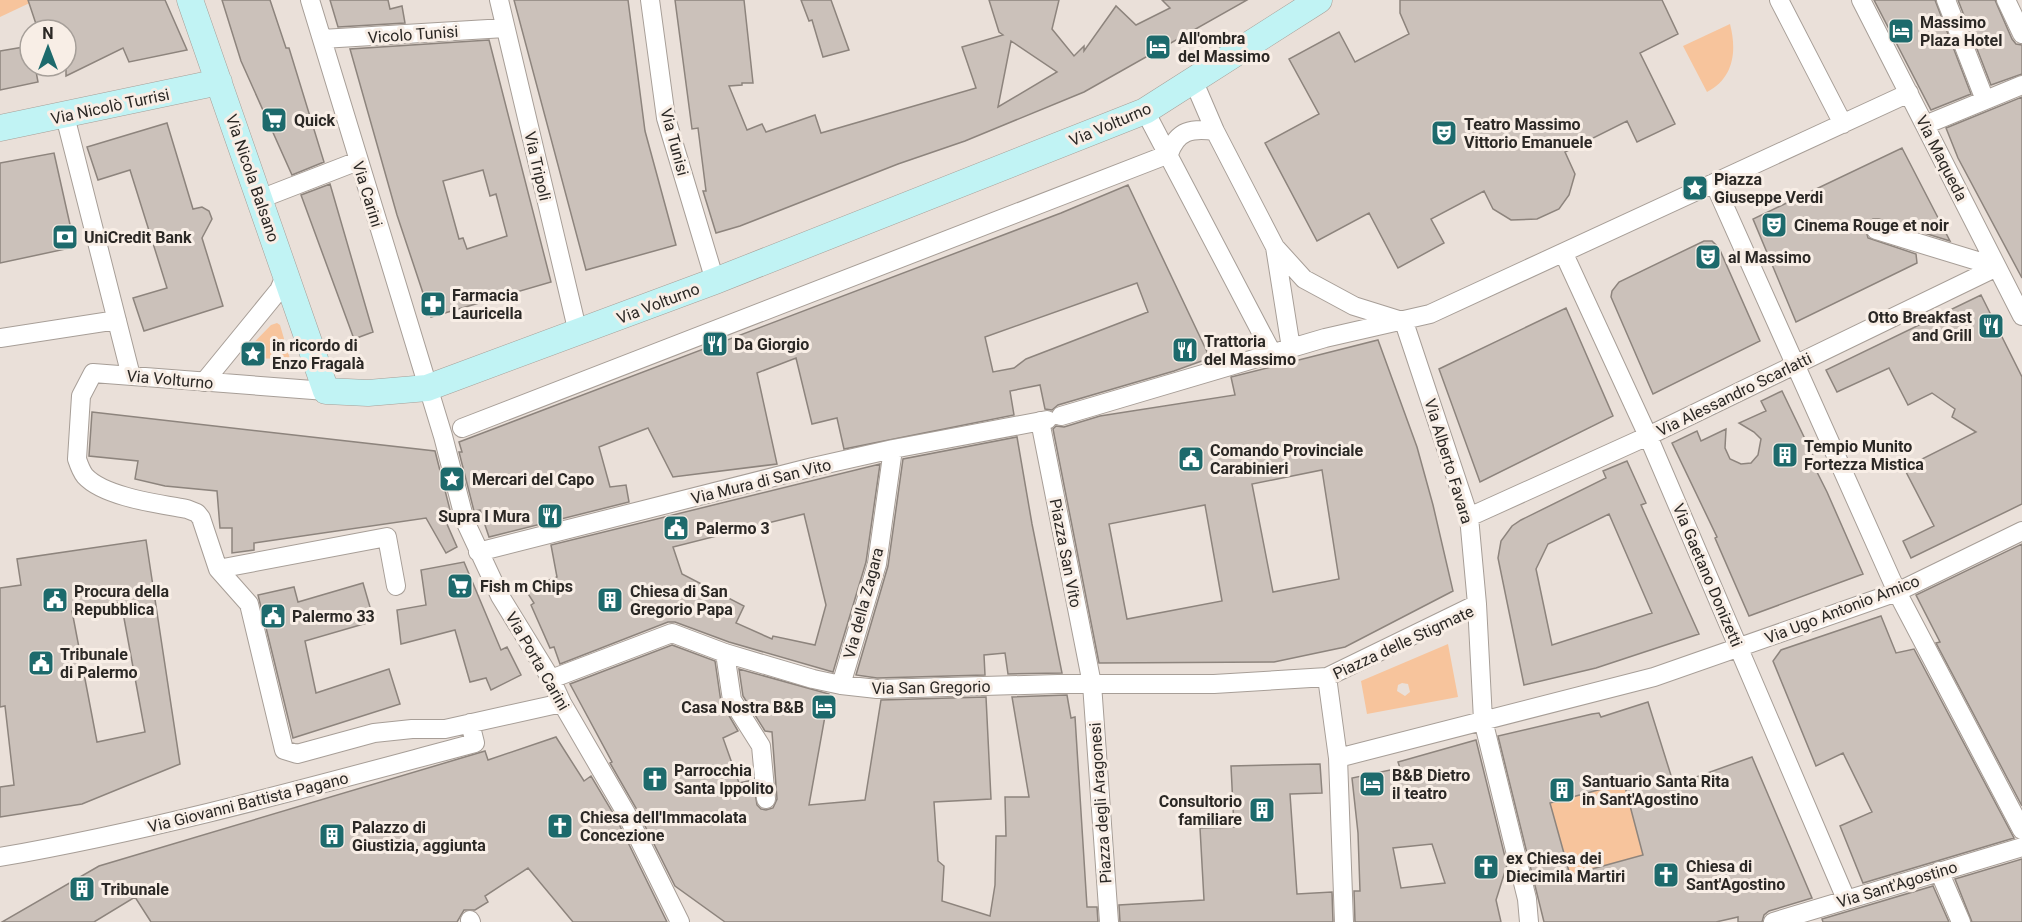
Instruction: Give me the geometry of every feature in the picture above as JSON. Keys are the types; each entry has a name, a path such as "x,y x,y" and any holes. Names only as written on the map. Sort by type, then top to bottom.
{"street":[{"name":"Via Nicola Balsano","path":"190,0 326,391"},
{"name":"Via Carini","path":"310,0 427,387"},
{"name":"Via Tripoli","path":"499,0 578,333"},
{"name":"Via Tunisi","path":"650,0 666,118 715,281"},
{"path":"1319,0 1194,82 1215,131 1275,247 1304,279 1354,306 1404,321 1430,314 1564,254 1909,93"},
{"path":"1779,0 1843,124"},
{"name":"Via Maqueda","path":"1861,0 2022,316"},
{"path":"1946,0 1985,100"},
{"path":"2006,0 2022,34"},
{"name":"Vicolo Tunisi","path":"322,39 505,28"},
{"name":"Via Nicolò Turrisi","path":"0,128 219,82"},
{"name":"Via Volturno","path":"218,569 203,523 197,513 114,492 91,481 82,473 77,459 81,396 93,373 368,393 427,387 715,281 1145,111 1194,82"},
{"path":"1925,125 2022,84"},
{"path":"1145,111 1272,353"},
{"path":"65,116 131,376"},
{"path":"462,428 1168,154 1172,143 1184,132 1199,129 1215,131"},
{"path":"260,200 358,161"},
{"path":"1714,183 1897,592 2022,830"},
{"path":"1876,230 1999,271 2022,284"},
{"path":"1275,247 1291,348"},
{"name":"Via Gaetano Donizetti","path":"1564,254 1648,436 1846,899"},
{"name":"Via Alessandro Scarlatti","path":"1469,517 1648,436 1795,364 1999,271"},
{"path":"204,382 279,290 286,274"},
{"path":"0,338 117,320"},
{"name":"Via Mura di San Vito","path":"478,552 893,448 1049,419 1325,338 1404,321"},
{"name":"Via Alberto Favara","path":"1404,321 1469,517 1477,604"},
{"name":"Via Porta Carini","path":"427,387 443,436 465,521 478,552 500,596 551,679 562,703 626,813 680,922"},
{"name":"Piazza San Vito","path":"1049,419 1092,684"},
{"name":"Via della Zagara","path":"841,685 877,564 893,448"},
{"name":"Via Ugo Antonio Amico","path":"1483,720 1654,677 1739,648 1897,592 2022,531"},
{"path":"218,569 387,537 396,586"},
{"name":"Via Giovanni Battista Pagano","path":"218,569 249,604 284,750 297,754 374,733 412,729 445,729 562,703"},
{"name":"Piazza delle Stigmate","path":"1338,758 1327,677 1477,604 1483,720 1527,899 1529,922"},
{"name":"Via San Gregorio","path":"551,679 672,633 725,653 841,685 877,689 1058,684 1214,684 1327,677"},
{"path":"725,653 732,700 761,746 766,799"},
{"name":"Piazza degli Aragonesi","path":"1092,684 1109,922"},
{"path":"1344,922 1338,758 1483,720"},
{"name":"Via Giovanni Battista Pagano","path":"0,857 86,842 197,816 475,743 470,723"},
{"name":"Via Sant'Agostino","path":"1773,922 2022,848"},
{"path":"1939,871 1961,922"}],"shaded area":[{"path":"0,0 36,0 0,17"},
{"path":"1730,24 1733,44 1731,63 1723,79 1707,92 1683,46"},
{"path":"277,323 280,325 290,359 241,358 271,325"},
{"path":"1448,644 1458,697 1367,714 1361,681","holes":["1408,684 1410,692 1405,696 1397,691 1398,685"]},
{"path":"1624,783 1643,855 1570,875 1550,803"}],"building":[{"path":"28,0 165,0 187,50 129,62 123,48 78,70 78,18 34,18"},
{"path":"222,0 270,0 286,48 289,48 324,162 292,175 241,61"},
{"path":"330,0 388,0 390,9 402,6 405,23 338,27"},
{"path":"514,0 628,0 645,131 676,245 586,270"},
{"path":"675,0 744,0 753,83 729,86 747,130 762,124 766,132 815,115 821,133 976,88 962,47 1003,35 999,32 989,0 1059,0 1052,29 1074,56 1084,46 1084,51 1116,6 1136,25 1170,8 1162,0 1247,0 1084,92 965,141 716,233 703,191 706,191 698,128 692,129","holes":["1011,41 1057,72 998,107"]},
{"path":"801,0 831,0 849,50 823,57 812,20 809,21"},
{"name":"Teatro Massimo Vittorio Emanuele","path":"1400,0 1662,0 1678,34 1640,53 1675,124 1637,142 1627,121 1565,152 1575,174 1569,195 1559,209 1537,219 1511,220 1493,209 1484,191 1431,219 1444,243 1398,268 1369,213 1317,241 1265,143 1319,114 1289,59 1339,32 1355,62 1409,34 1400,13"},
{"path":"1874,0 1935,0 1971,94 1931,110"},
{"path":"1958,0 1995,0 2012,39 2016,44 2022,45 2022,74 1991,85"},
{"path":"489,40 551,282 431,317 397,215 350,49","holes":["483,170 490,196 496,194 507,236 467,249 463,238 459,239 443,181"]},
{"path":"18,48 18,78 37,78 38,82 0,90 0,51"},
{"path":"2022,97 2022,278 1958,158 1946,128"},
{"path":"167,123 193,209 202,207 209,211 212,219 202,238 223,306 144,331 133,298 167,288 130,170 98,180 87,147"},
{"path":"1902,148 1950,241 1873,219 1865,227 1868,238 1916,254 1917,263 1796,322 1753,219"},
{"path":"54,153 75,247 0,263 0,163"},
{"path":"330,184 373,332 354,339 301,195"},
{"path":"1128,185 1210,358 1058,405 1052,410 1045,409 1040,385 1010,391 1014,415 844,449 837,418 812,424 796,358 757,373 777,464 673,477 648,428 599,447 610,487 626,485 629,502 489,537 480,510 474,511 459,452 462,452 459,442 1061,213","holes":["1137,283 1148,312 1026,359 1014,368 993,372 985,337"]},
{"path":"1704,241 1712,241 1719,248 1760,341 1653,394 1611,297 1612,291 1619,282"},
{"path":"1981,295 2022,377 2022,504 1911,558 1903,541 1934,526 1904,468 1976,432 1952,417 1955,409 1932,393 1908,405 1889,368 1837,392 1826,370"},
{"path":"1566,308 1613,416 1480,482 1439,369"},
{"path":"1378,340 1417,447 1453,591 1345,647 1274,662 1099,663 1053,429 1056,426 1064,427 1100,416 1235,395 1231,377","holes":["1322,470 1339,579 1273,592 1252,484","1205,505 1222,601 1127,619 1109,524"]},
{"path":"1782,391 1818,466 1815,468 1863,574 1749,616 1715,538 1717,537 1672,443 1697,431 1701,441 1726,429 1725,448 1730,459 1741,464 1751,463 1758,455 1761,439 1739,423 1766,411 1761,401"},
{"path":"92,412 435,451 451,514 443,515 457,547 446,553 426,518 254,543 254,550 232,553 232,528 220,528 217,491 165,486 135,479 138,461 89,456"},
{"path":"1017,437 1062,673 1008,674 1005,653 984,655 985,675 877,678 856,675 888,566 903,459"},
{"path":"1627,461 1646,503 1641,505 1699,634 1596,668 1524,685 1498,558 1501,541 1512,526 1521,520 1606,478 1603,471","holes":["1609,514 1652,613 1552,645 1536,569 1548,544"]},
{"path":"880,464 866,562 833,672 729,642 675,622 668,622 560,664 554,647 550,648 531,605 534,603 525,589 557,577 551,545","holes":["804,514 826,605 815,645 773,636 772,639 736,623 744,606 682,574 673,547"]},
{"name":"Tribunale di Palermo","path":"146,540 180,764 82,804 0,817 0,787 14,785 5,706 0,707 0,588 21,585 17,559","holes":["121,602 145,732 97,742 72,611"]},
{"path":"2022,544 2022,806 1936,643 1940,642 1916,595"},
{"path":"464,562 501,650 507,647 521,675 491,690 486,678 470,682 455,630 401,644 397,610 426,605 421,570"},
{"path":"363,583 374,621 305,641 316,693 389,669 400,704 293,738 258,595 294,587 298,602"},
{"path":"1881,616 1896,653 1914,649 2014,838 1863,883 1840,826 1872,812 1843,753 1816,766 1773,661 1781,650"},
{"path":"672,645 715,661 721,702 738,731 723,738 739,783 753,780 757,805 766,810 773,808 777,799 772,732 765,731 743,696 739,669 829,694 809,805 865,800 881,700 986,697 991,799 934,802 938,861 944,866 942,901 990,916 995,885 996,836 1006,836 1005,797 1029,797 1012,697 1067,695 1071,718 1075,717 1087,907 1097,907 1098,922 725,922 675,886 570,684"},
{"path":"1648,702 1674,785 1752,757 1812,898 1769,911 1764,915 1762,922 1738,922 1738,917 1716,922 1544,922 1498,736 1592,714 1599,713 1601,717","holes":["1624,783 1643,855 1570,875 1550,803"]},
{"name":"Palazzo di Giustizia, aggiunta","path":"556,737 584,781 591,776 616,818 667,922 573,922 528,868 485,896 488,902 475,910 464,910 457,922 151,922 135,897 94,922 2,922 99,866 485,751 488,760"},
{"path":"1476,740 1507,865 1496,900 1501,922 1355,922 1354,891 1360,891 1358,833 1352,778 1400,768 1398,762","holes":["1432,844 1445,883 1401,888 1393,848"]},
{"path":"1320,764 1322,793 1290,794 1297,894 1332,892 1333,922 1120,922 1119,905 1204,900 1200,828 1234,827 1231,766"},
{"path":"2022,859 2022,922 1972,922 1955,879"},
{"path":"1933,886 1949,922 1823,922 1822,919"}],"place":[{"name":"Massimo Plaza Hotel","path":"1901,31"},
{"name":"All'ombra del Massimo","path":"1158,47"},
{"name":"Quick","path":"274,120"},
{"name":"Teatro Massimo Vittorio Emanuele","path":"1444,133"},
{"name":"Piazza Giuseppe Verdi","path":"1695,188"},
{"name":"Cinema Rouge et noir","path":"1774,225"},
{"name":"UniCredit Bank","path":"65,237"},
{"name":"al Massimo","path":"1708,257"},
{"name":"Farmacia Lauricella","path":"433,304"},
{"name":"Otto Breakfast and Grill","path":"1991,326"},
{"name":"Da Giorgio","path":"715,344"},
{"name":"Trattoria del Massimo","path":"1185,350"},
{"name":"in ricordo di Enzo Fragalà","path":"253,354"},
{"name":"Tempio Munito Fortezza Mistica","path":"1785,455"},
{"name":"Comando Provinciale Carabinieri","path":"1191,459"},
{"name":"Mercari del Capo","path":"452,479"},
{"name":"Supra I Mura","path":"550,516"},
{"name":"Palermo 3","path":"676,528"},
{"name":"Fish m Chips","path":"460,586"},
{"name":"Procura della Repubblica","path":"55,600"},
{"name":"Chiesa di San Gregorio Papa","path":"610,600"},
{"name":"Palermo 33","path":"273,616"},
{"name":"Tribunale di Palermo","path":"41,663"},
{"name":"Casa Nostra B&B","path":"824,707"},
{"name":"Parrocchia Santa Ippolito","path":"655,779"},
{"name":"B&B Dietro il teatro","path":"1372,784"},
{"name":"Santuario Santa Rita in Sant'Agostino","path":"1562,790"},
{"name":"Consultorio familiare","path":"1262,810"},
{"name":"Chiesa dell'Immacolata Concezione","path":"560,826"},
{"name":"Palazzo di Giustizia, aggiunta","path":"332,836"},
{"name":"ex Chiesa dei Diecimila Martiri","path":"1486,867"},
{"name":"Chiesa di Sant'Agostino","path":"1666,875"},
{"name":"Tribunale","path":"82,889"}]}
